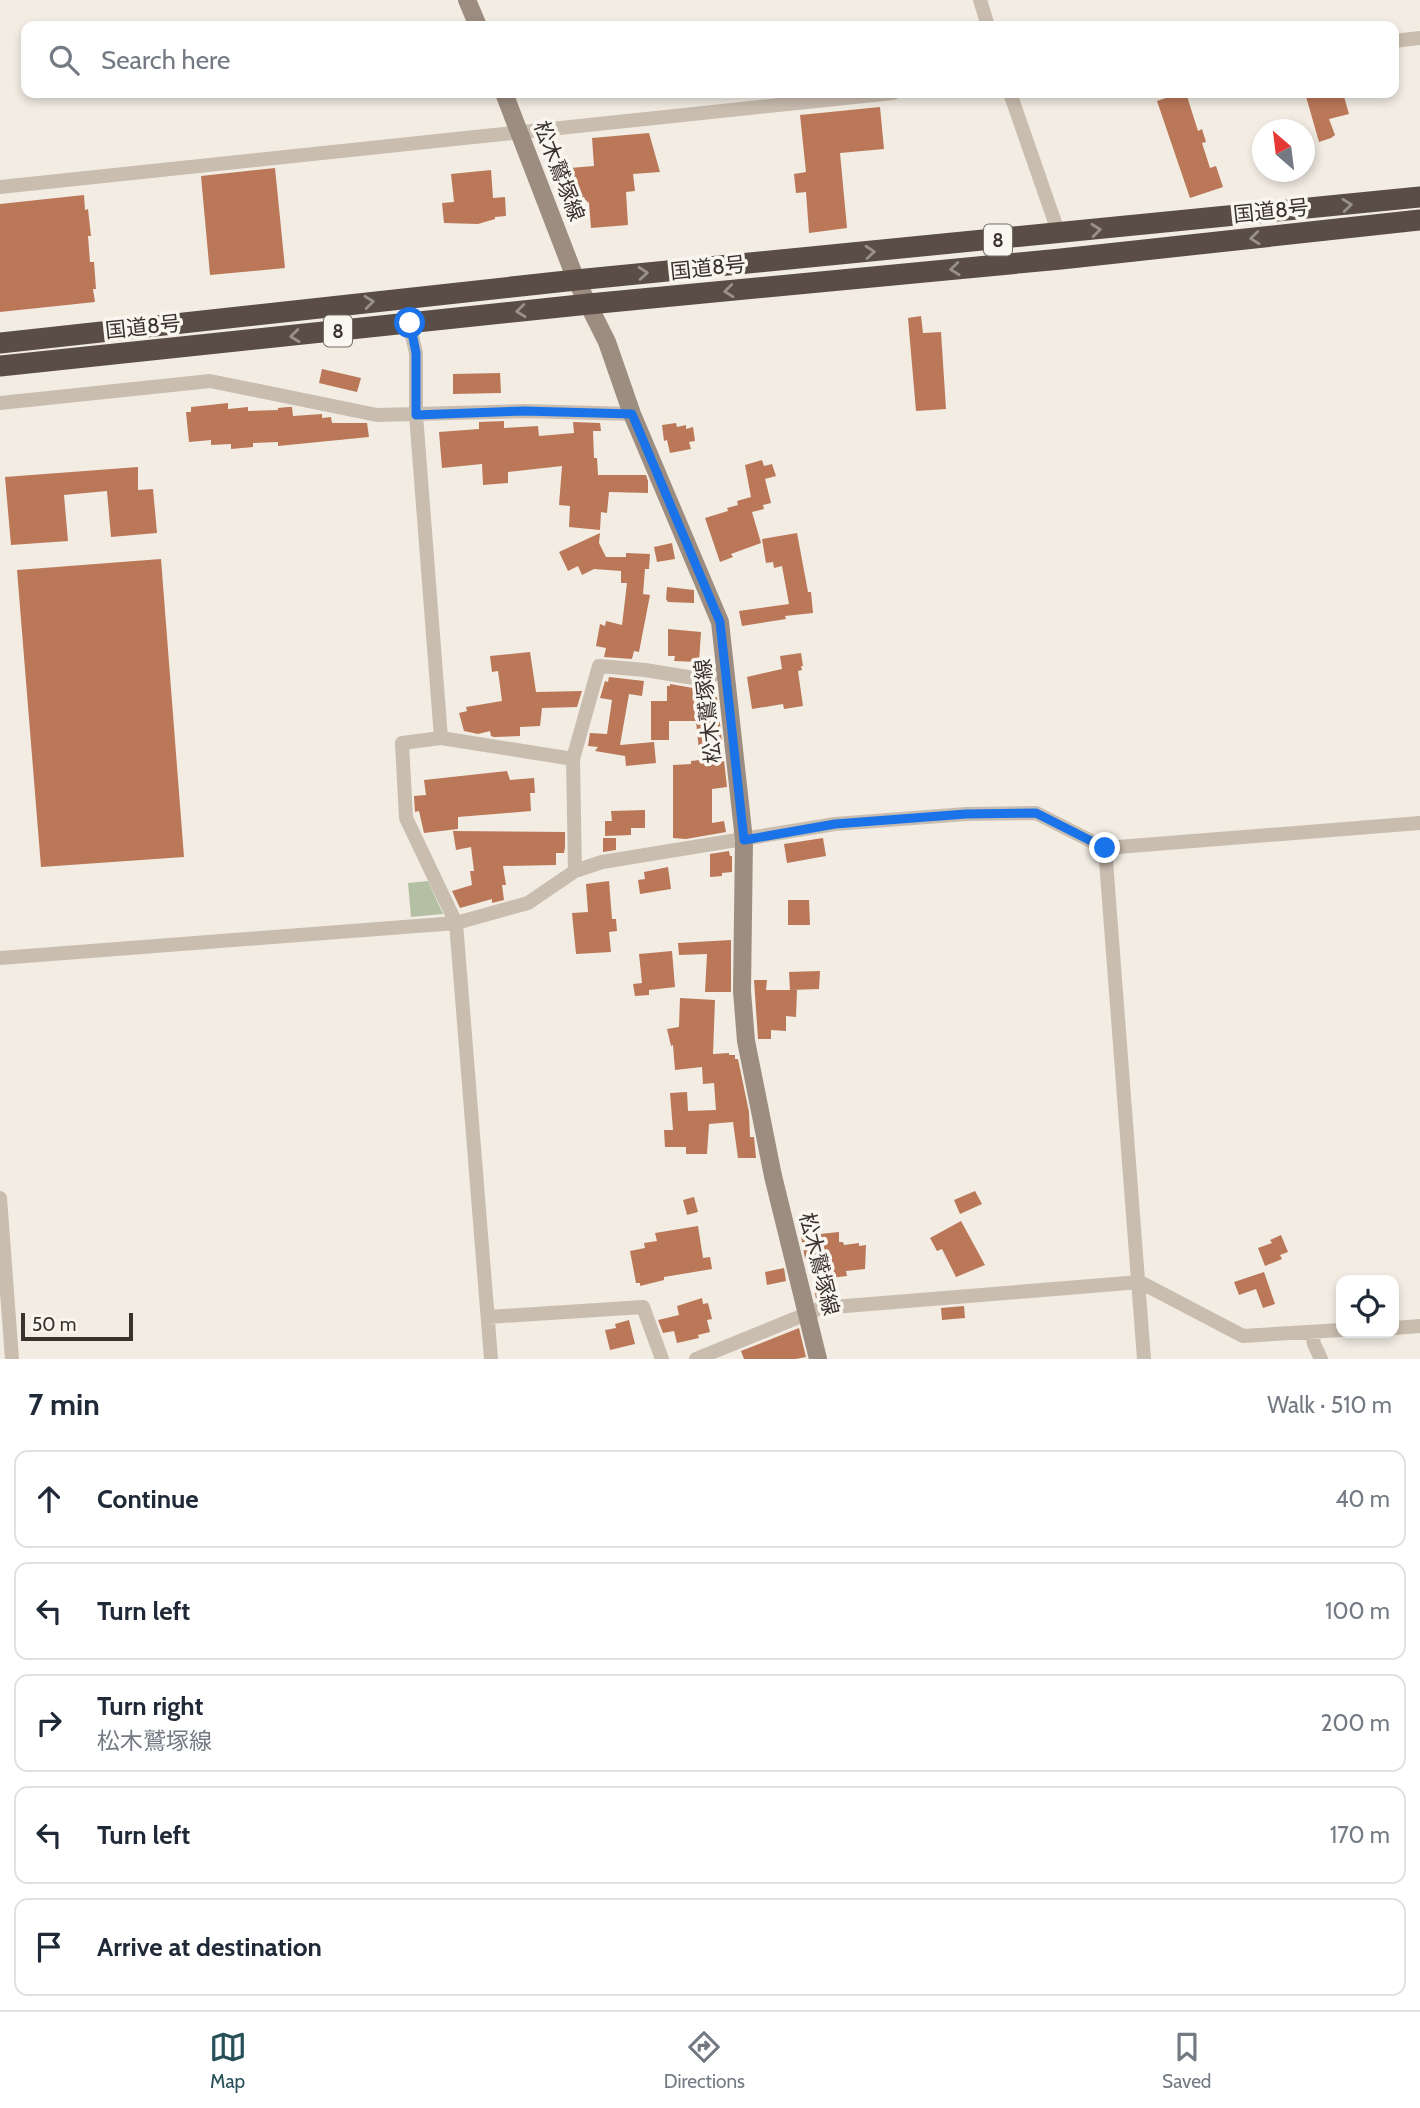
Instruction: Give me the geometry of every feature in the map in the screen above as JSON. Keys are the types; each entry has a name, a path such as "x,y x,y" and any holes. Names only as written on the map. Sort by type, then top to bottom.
{"highway":[{"name":"国道8号","path":"0,343 576,279 1420,197"},
{"name":"国道8号","path":"0,366 1420,220"},
{"path":"0,332 106,323 197,321"},
{"path":"0,375 87,358"}],"main road":[{"path":"467,0 476,21"},
{"name":"松木鷲塚線","path":"506,98 576,279 607,342 632,414 720,622 744,840 742,979 746,1041 774,1176 818,1359"}],"street":[{"path":"980,0 986,21"},
{"path":"1399,40 1420,38"},
{"path":"0,187 845,98"},
{"path":"1012,98 1059,234"},
{"path":"410,323 416,353 416,415 441,738"},
{"path":"0,403 210,381 377,415 524,411 632,414"},
{"path":"575,871 573,759 599,666 694,678 727,671"},
{"path":"491,1359 456,923 407,818 402,743 441,738 573,759"},
{"path":"0,958 456,923 528,903 575,871 602,862 835,824 966,814 1036,813 1105,848 1420,823"},
{"path":"1105,848 1144,1359"},
{"path":"0,1198 12,1359"},
{"path":"696,1359 807,1311 821,1308 1139,1282 1242,1336 1336,1330"},
{"path":"488,1317 643,1307 662,1359"},
{"path":"1399,1328 1420,1326"},
{"path":"1312,1332 1321,1359"}],"green space":[{"path":"428,881 443,914 411,917 408,883"}],"building":[{"path":"1188,98 1198,131 1202,129 1206,142 1202,143 1210,168 1216,166 1223,187 1190,198 1157,101"},
{"path":"1306,98 1344,98 1349,114 1329,119 1335,135 1319,142 1315,119 1312,119"},
{"path":"880,107 884,149 840,153 847,228 809,233 806,192 796,193 794,174 806,172 800,115"},
{"path":"649,133 660,172 633,174 635,191 626,192 628,225 591,228 589,203 570,187 570,168 594,166 592,138"},
{"path":"275,168 285,268 210,275 201,176"},
{"path":"491,170 493,198 505,197 506,216 478,224 444,223 442,203 454,202 451,174"},
{"path":"84,195 91,236 88,236 90,262 94,262 95,302 0,312 0,204"},
{"path":"921,316 923,333 941,332 946,409 916,411 908,318"},
{"path":"322,369 361,378 357,392 319,383"},
{"path":"500,373 501,393 453,394 453,374"},
{"path":"228,403 228,409 248,407 248,411 292,407 293,416 322,414 322,418 331,417 332,423 367,423 369,437 278,446 278,442 253,443 253,447 231,449 231,444 211,445 211,440 189,442 186,412 191,412 191,407"},
{"path":"504,421 504,428 538,426 539,436 574,433 573,422 600,423 601,431 593,431 598,475 646,475 648,493 609,492 607,513 601,512 600,530 569,527 570,506 559,505 562,466 508,472 508,483 483,485 482,464 442,468 439,432 479,429 479,422"},
{"path":"676,423 677,427 693,427 695,441 689,442 691,449 670,453 667,440 664,441 662,425"},
{"path":"762,460 764,466 772,464 776,476 765,479 771,503 763,505 764,509 752,512 761,543 731,554 733,557 720,562 705,518 728,511 727,508 738,505 737,501 751,497 745,465"},
{"path":"138,467 138,490 153,489 157,533 111,537 107,491 64,495 68,541 11,545 5,477"},
{"path":"600,533 599,543 606,557 626,557 626,553 650,554 649,569 645,569 643,594 650,595 639,652 634,651 632,659 604,657 606,648 596,646 600,624 605,626 606,621 622,625 627,583 621,583 621,571 594,569 582,575 578,566 568,571 559,552"},
{"path":"797,533 808,592 811,592 813,613 742,626 739,611 789,604 782,566 774,568 773,562 766,563 762,539"},
{"path":"672,543 675,559 657,562 654,547"},
{"path":"161,559 184,857 41,867 17,570"},
{"path":"667,587 694,590 694,603 668,602"},
{"path":"668,629 701,632 699,662 674,661 675,656 668,656"},
{"path":"530,652 536,692 582,691 577,707 542,708 540,726 520,727 520,736 494,737 490,731 478,734 464,731 459,713 467,711 466,707 502,701 498,671 492,672 490,656"},
{"path":"801,653 803,666 802,670 798,671 803,706 784,709 783,704 752,709 747,677 782,669 780,656"},
{"path":"609,677 644,681 642,696 629,694 620,745 654,742 656,763 626,766 625,756 595,751 598,747 588,746 590,733 607,734 612,700 600,698 605,681 608,682"},
{"path":"670,684 693,688 711,685 712,698 717,697 727,787 712,789 712,823 724,821 726,832 686,839 673,838 673,765 691,764 691,761 700,760 696,721 669,721 669,740 651,740 651,701 667,701 667,686"},
{"path":"507,771 510,780 534,778 535,793 530,793 531,811 458,817 458,829 424,833 419,811 415,812 414,796 426,795 424,780"},
{"path":"645,810 645,828 631,828 631,835 605,836 605,821 612,821 611,811"},
{"path":"453,831 565,832 564,853 556,853 556,865 503,866 506,885 502,885 504,900 492,903 492,899 460,908 452,891 472,885 470,871 474,871 471,847 456,850"},
{"path":"603,838 616,838 616,850 603,852"},
{"path":"823,838 826,856 787,863 784,844"},
{"path":"729,851 732,856 732,872 710,877 710,854"},
{"path":"668,867 671,889 640,894 638,880 645,879 644,872"},
{"path":"609,881 612,919 616,919 617,931 609,932 611,952 576,954 572,913 588,912 586,884"},
{"path":"788,900 809,900 810,925 788,925"},
{"path":"731,940 731,992 705,992 707,954 679,955 678,943"},
{"path":"672,951 675,987 649,990 649,995 635,996 633,984 642,983 639,954"},
{"path":"820,971 819,989 790,990 789,972"},
{"path":"754,980 767,980 766,990 797,990 796,1017 786,1016 786,1031 771,1030 771,1039 758,1039"},
{"path":"680,998 715,1000 713,1054 729,1053 738,1059 749,1112 750,1137 754,1137 756,1158 738,1158 733,1122 709,1124 707,1154 686,1154 686,1147 665,1147 664,1130 673,1130 670,1093 687,1092 688,1111 716,1110 714,1083 703,1084 702,1067 675,1070 673,1045 671,1046 667,1029 679,1027"},
{"path":"975,1191 982,1204 960,1214 954,1200"},
{"path":"694,1197 698,1212 687,1215 683,1200"},
{"path":"961,1221 985,1265 956,1277 942,1249 937,1251 930,1238"},
{"path":"698,1226 703,1258 710,1257 712,1269 664,1277 664,1280 640,1286 640,1283 636,1283 630,1251 645,1248 644,1243 657,1241 655,1233"},
{"path":"839,1232 839,1242 844,1245 866,1245 865,1269 846,1271 847,1276 822,1279 819,1257 805,1259 801,1236"},
{"path":"1281,1235 1288,1252 1280,1255 1282,1259 1265,1266 1258,1248 1272,1243 1270,1240"},
{"path":"784,1268 786,1281 767,1285 765,1272"},
{"path":"1264,1272 1275,1304 1263,1308 1256,1289 1239,1295 1234,1282"},
{"path":"827,1278 830,1296 816,1299 813,1281"},
{"path":"702,1298 703,1304 708,1303 712,1319 707,1320 710,1332 698,1335 699,1338 677,1343 674,1331 663,1333 658,1320 679,1315 677,1306"},
{"path":"964,1306 965,1318 942,1320 941,1308"},
{"path":"629,1320 635,1344 610,1350 605,1330 616,1328 615,1324"},
{"path":"799,1328 806,1357 744,1359 741,1351"}],"route":[{"path":"410,323 416,353 416,415 524,411 632,414 720,622 744,840 835,824 966,814 1036,813 1105,848"}]}
